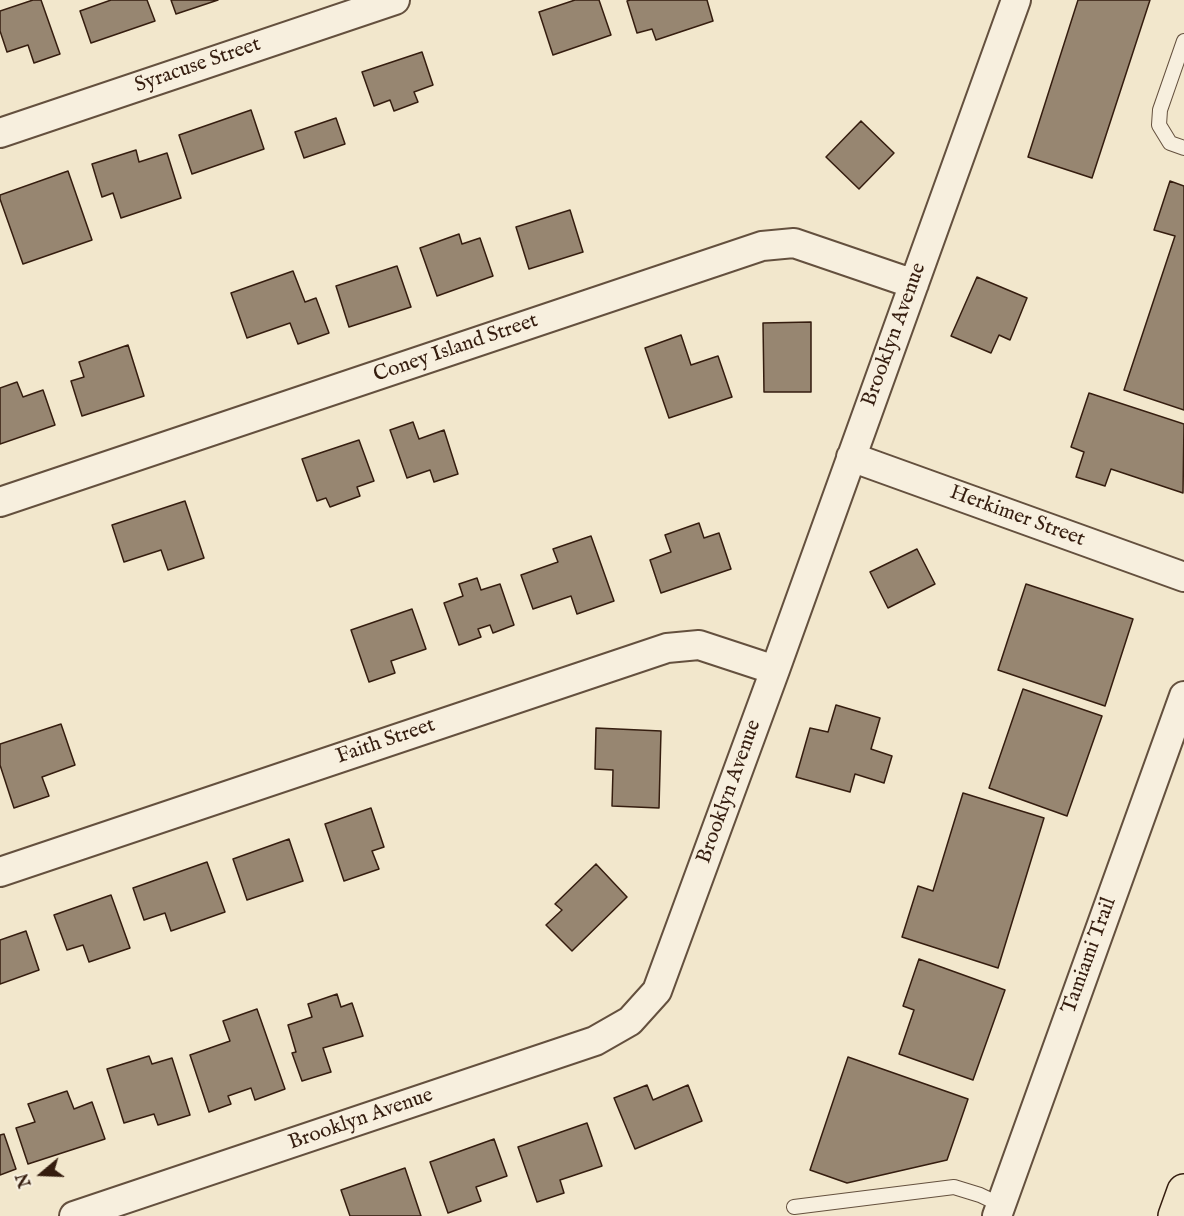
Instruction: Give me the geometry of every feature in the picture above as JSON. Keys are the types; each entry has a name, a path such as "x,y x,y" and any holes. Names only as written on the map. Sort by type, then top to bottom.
{"main road":[{"path":"1175,1216 1184,1191"}],"street":[{"name":"Syracuse Street","path":"0,133 395,0"},
{"name":"Brooklyn Avenue","path":"74,1216 595,1041 630,1021 657,990 775,670 1016,0"},
{"name":"Coney Island Street","path":"0,502 762,246 794,243 914,284"},
{"name":"Herkimer Street","path":"851,457 1184,577"},
{"name":"Faith Street","path":"0,872 667,648 699,645 775,670"},
{"name":"Tamiami Trail","path":"999,1211 1184,696"}],"lane":[{"path":"1184,41 1160,110 1159,125 1170,143 1184,148"},
{"path":"794,1207 954,1186 980,1195 999,1211"}],"building":[{"path":"33,0 41,0 60,54 34,63 28,45 7,52 0,31 0,11"},
{"path":"111,0 147,0 155,21 91,43 80,11"},
{"path":"171,0 218,0 176,14"},
{"path":"575,0 599,0 611,35 553,55 539,12"},
{"path":"707,0 713,21 656,40 652,29 637,33 627,1"},
{"path":"1078,0 1150,0 1092,178 1028,157"},
{"path":"422,52 433,85 414,92 418,102 394,111 390,100 374,106 362,72"},
{"path":"251,110 264,149 192,174 179,135"},
{"path":"336,118 345,144 304,158 295,132"},
{"path":"861,121 894,153 859,189 826,157"},
{"path":"136,150 139,162 167,153 181,198 121,218 113,193 102,197 92,164"},
{"path":"68,171 92,240 23,264 0,195"},
{"path":"1170,181 1184,186 1184,410 1124,390 1175,236 1154,230"},
{"path":"570,210 583,252 529,269 516,227"},
{"path":"459,234 462,244 480,238 493,276 437,296 420,248"},
{"path":"397,266 411,307 349,327 336,286"},
{"path":"293,271 305,302 316,298 329,333 298,344 290,323 247,338 231,293"},
{"path":"977,277 1027,298 1010,340 999,335 991,353 951,336"},
{"path":"811,322 811,392 764,392 763,323"},
{"path":"681,335 691,365 718,356 732,397 669,418 645,348"},
{"path":"128,345 144,396 82,416 71,381 84,377 79,362"},
{"path":"17,382 23,397 43,390 55,425 0,444 0,388"},
{"path":"1089,393 1184,424 1183,493 1111,469 1105,486 1076,477 1084,452 1071,447"},
{"path":"413,422 419,439 444,430 458,474 434,482 430,470 407,478 390,430"},
{"path":"359,440 374,481 357,487 360,496 330,507 326,498 317,501 302,459"},
{"path":"185,501 204,558 168,570 161,550 124,562 112,525"},
{"path":"699,523 704,538 719,533 731,569 661,593 650,560 671,552 665,535"},
{"path":"591,536 614,601 577,614 571,596 533,609 521,575 558,562 553,549"},
{"path":"917,549 935,584 888,608 870,572"},
{"path":"477,578 481,590 500,584 514,625 493,633 490,625 478,629 481,637 459,645 444,603 463,596 459,584"},
{"path":"1026,584 1133,619 1105,706 998,670"},
{"path":"412,609 426,649 391,661 395,673 369,682 351,630"},
{"path":"1023,689 1102,716 1067,816 989,788"},
{"path":"836,705 880,718 871,749 892,756 884,783 855,774 850,792 796,777 810,728 828,732"},
{"path":"61,724 75,765 42,777 49,796 14,808 0,765 0,744"},
{"path":"596,728 661,731 659,808 612,806 613,770 595,769"},
{"path":"963,793 1044,818 998,968 902,937 918,886 933,891"},
{"path":"371,808 384,847 372,851 379,869 344,881 325,824"},
{"path":"289,839 303,881 247,900 233,859"},
{"path":"207,862 225,912 171,931 165,913 144,920 133,888"},
{"path":"596,864 627,897 572,951 546,925 562,910 555,904"},
{"path":"111,895 130,948 89,962 83,945 67,950 54,915"},
{"path":"26,931 39,970 0,984 0,940"},
{"path":"919,959 1005,990 973,1080 899,1054 914,1010 903,1006"},
{"path":"337,994 341,1007 352,1003 363,1036 323,1048 331,1072 302,1081 292,1053 296,1052 288,1025 312,1017 308,1004"},
{"path":"257,1009 285,1089 255,1100 251,1088 228,1096 231,1104 209,1112 190,1055 230,1041 223,1021"},
{"path":"149,1056 152,1064 172,1058 190,1115 158,1125 154,1114 124,1123 107,1069"},
{"path":"848,1057 968,1099 947,1160 847,1183 810,1170"},
{"path":"647,1085 653,1100 688,1085 702,1121 635,1149 614,1098"},
{"path":"67,1091 74,1109 92,1102 105,1139 28,1164 16,1128 35,1122 28,1104"},
{"path":"587,1123 602,1166 560,1180 564,1193 537,1202 518,1147"},
{"path":"4,1134 16,1169 0,1175 0,1135"},
{"path":"494,1139 507,1176 476,1187 481,1201 448,1213 430,1162"},
{"path":"405,1168 421,1216 350,1216 341,1190"}]}
